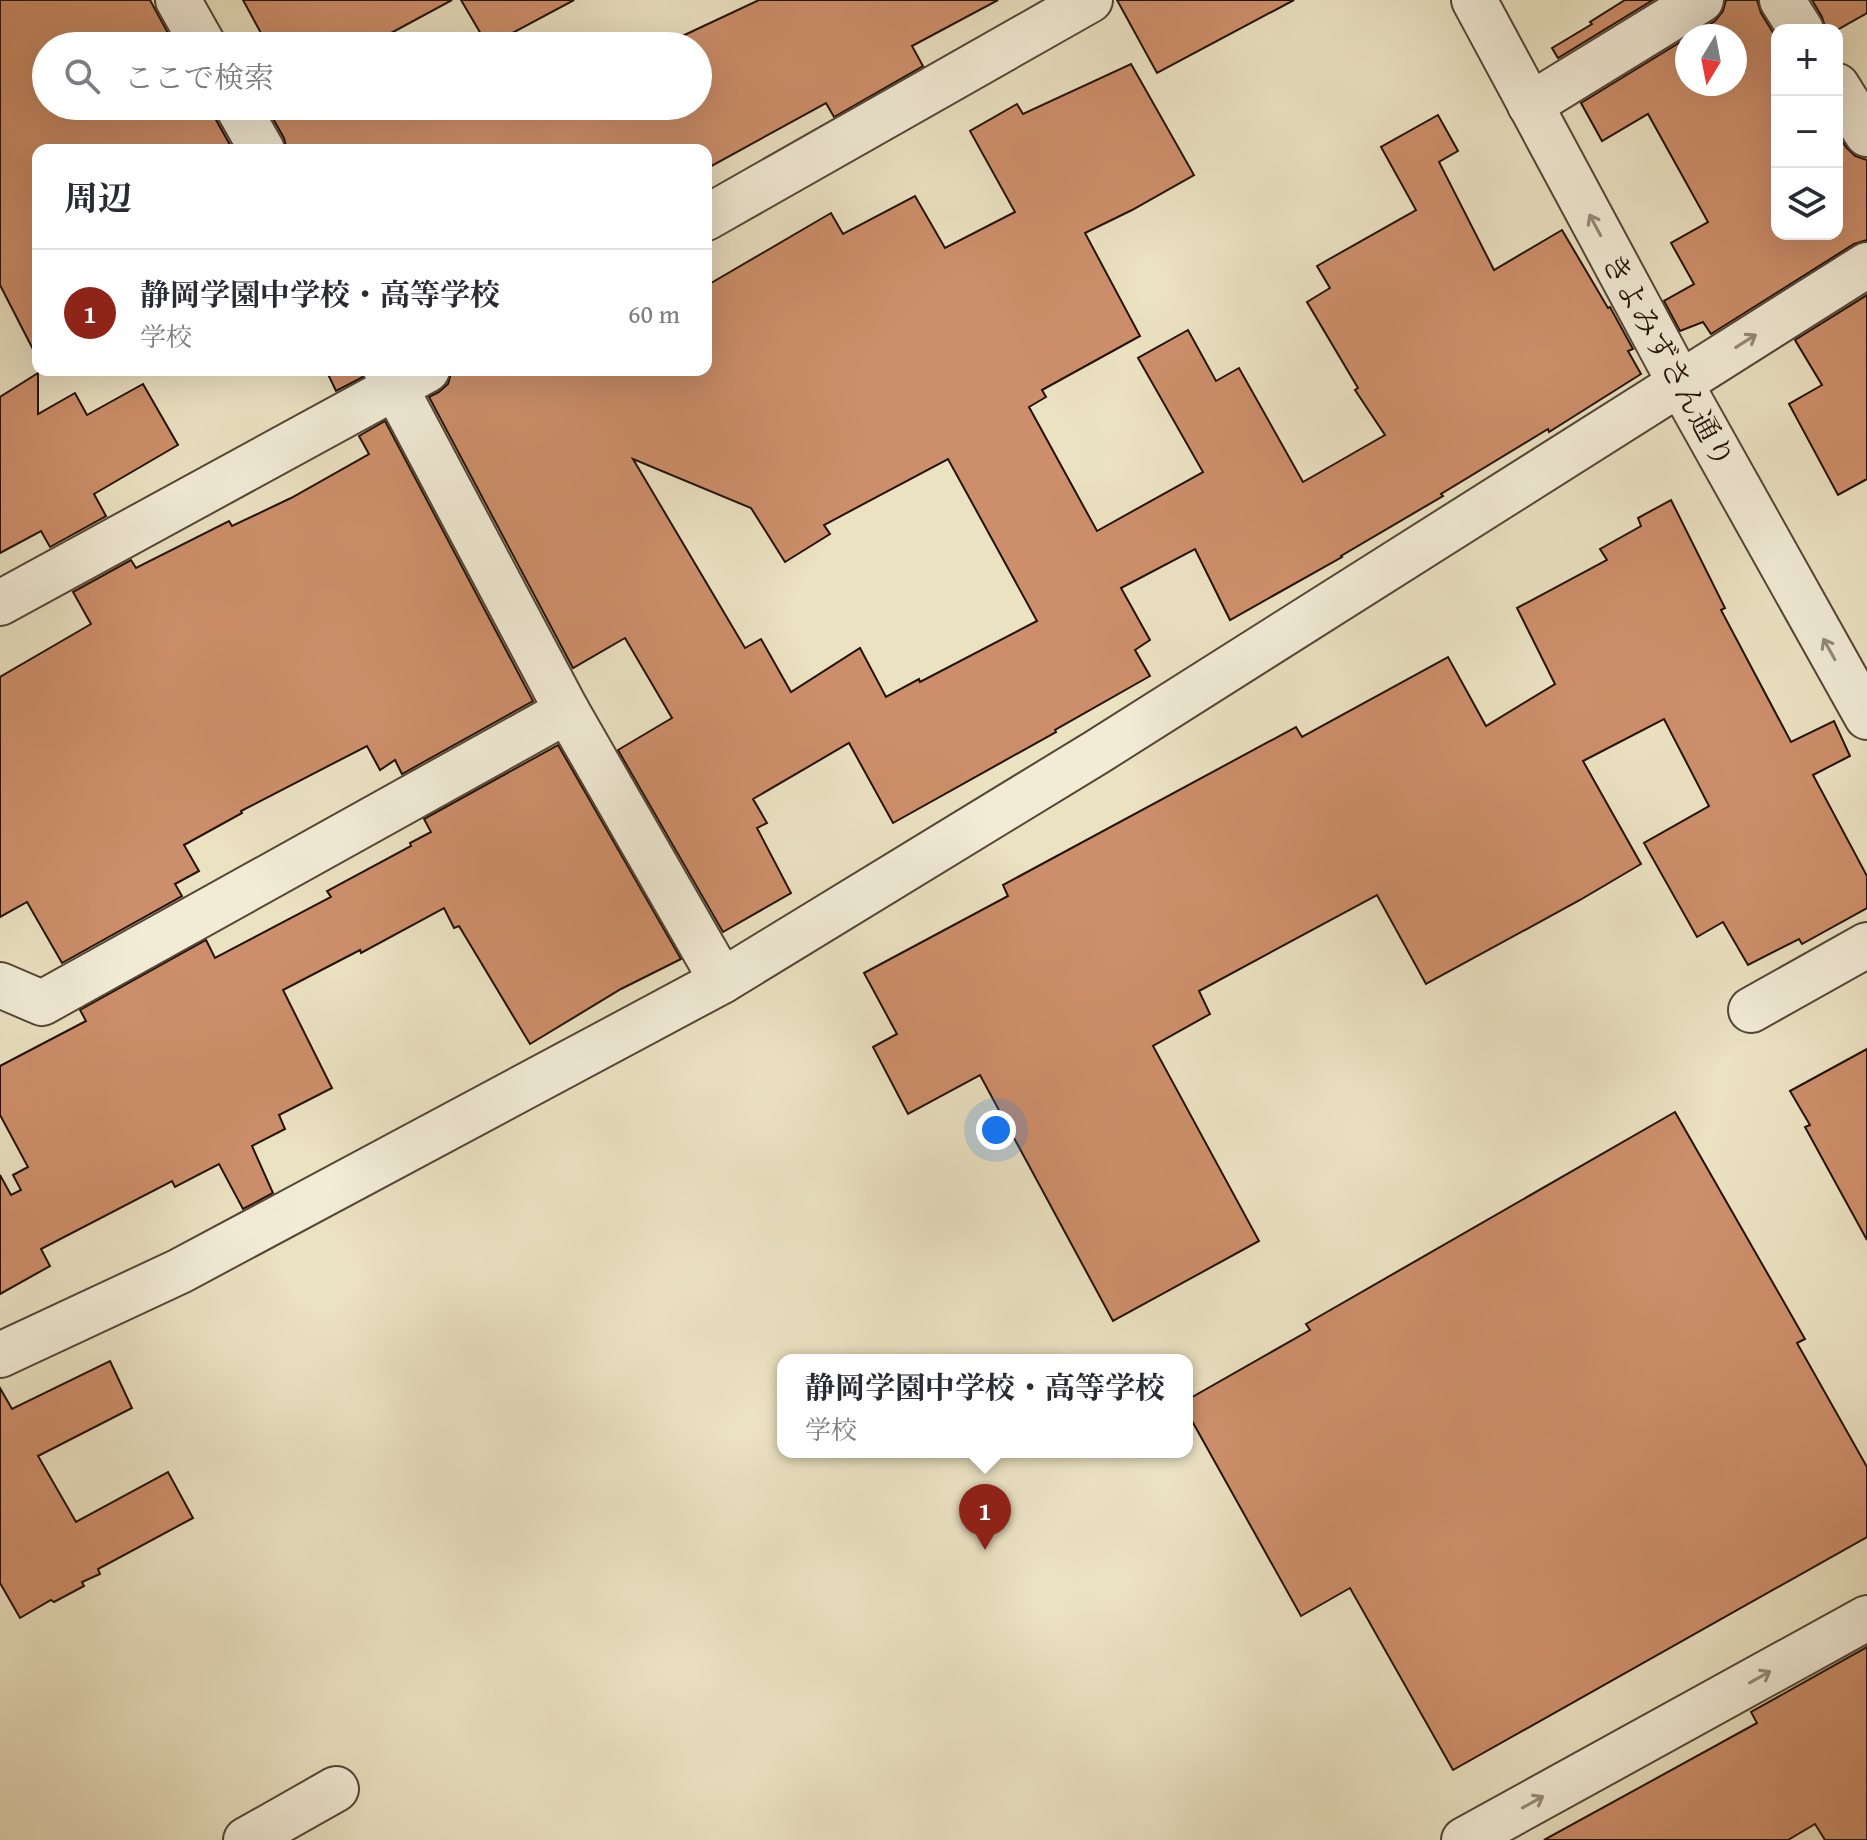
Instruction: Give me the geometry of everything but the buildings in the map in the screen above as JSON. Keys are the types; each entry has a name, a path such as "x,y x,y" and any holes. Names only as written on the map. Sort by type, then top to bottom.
{"street":[{"path":"178,0 196,32"},
{"path":"712,215 1090,0"},
{"name":"きよみずさん通り","path":"1474,0 1680,383 1867,717"},
{"path":"1530,105 1701,0"},
{"path":"1782,0 1797,24"},
{"path":"1843,96 1867,134"},
{"path":"245,120 259,144"},
{"path":"0,1355 180,1271 722,981 1097,752 1867,265"},
{"path":"0,603 403,376 567,711 722,981"},
{"path":"0,985 42,1003 567,711"},
{"path":"1751,1010 1867,945"},
{"path":"1464,1840 1867,1618"},
{"path":"246,1840 336,1789"}],"place":[{"name":"静岡学園中学校・高等学校","path":"985,1550"}]}
